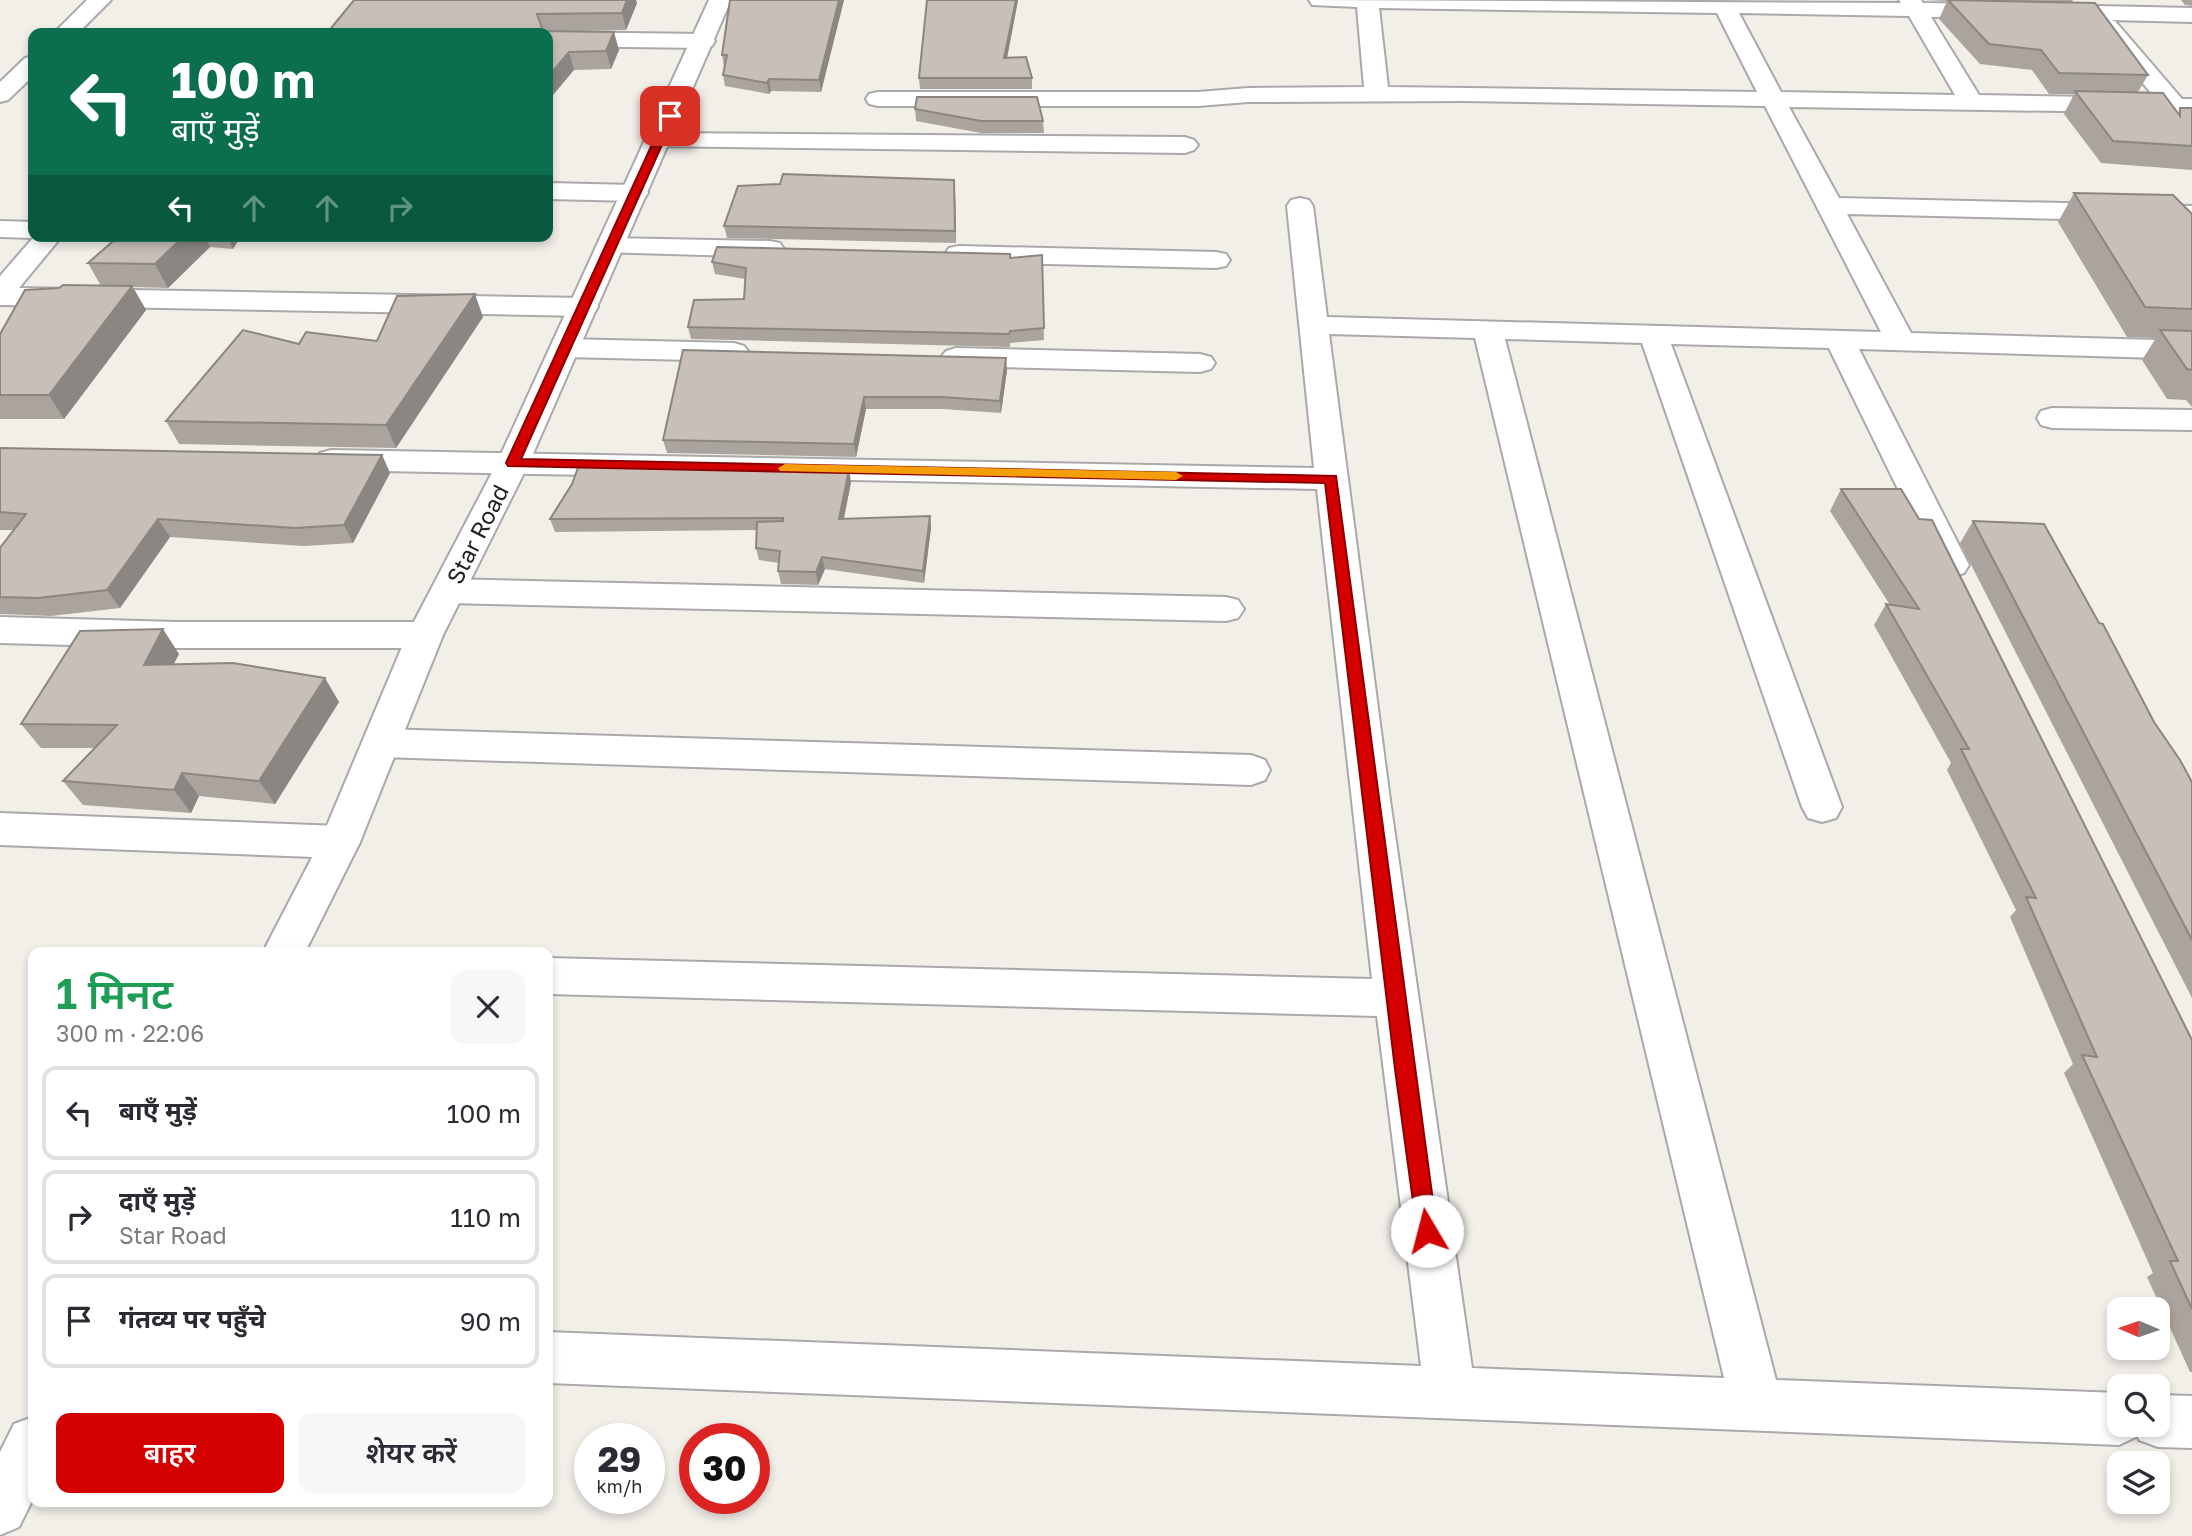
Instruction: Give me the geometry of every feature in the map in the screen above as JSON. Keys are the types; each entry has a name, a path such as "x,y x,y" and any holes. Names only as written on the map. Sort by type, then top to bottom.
{"street":[{"path":"70,28 100,0"},
{"name":"Star Road","path":"287,947 340,842 425,635 513,463 704,41 720,0"},
{"path":"1320,0 1913,5 2021,12 2091,7 2192,15"},
{"path":"1368,0 1377,95"},
{"path":"1722,2 1900,340"},
{"path":"1913,5 1972,103"},
{"path":"2091,7 2183,106"},
{"path":"553,39 704,41"},
{"path":"0,95 28,68"},
{"path":"878,99 1198,99 1248,95 1377,95 2183,106"},
{"path":"658,141 1185,145"},
{"path":"553,191 635,193"},
{"path":"1300,206 1395,998 1450,1392"},
{"path":"1830,206 2192,214"},
{"path":"0,229 28,230"},
{"path":"0,294 44,242"},
{"path":"611,246 790,250"},
{"path":"927,253 1216,260"},
{"path":"0,294 584,307"},
{"path":"1314,325 2192,350"},
{"path":"1488,330 1757,1405"},
{"path":"1653,334 1822,807"},
{"path":"1839,338 1969,600"},
{"path":"565,348 758,353"},
{"path":"924,356 1200,363"},
{"path":"2052,418 2192,420"},
{"path":"305,459 1331,479"},
{"path":"448,591 1226,609"},
{"path":"0,630 176,635 425,635"},
{"path":"381,743 1251,770"},
{"path":"0,829 340,842"},
{"path":"553,976 1395,998"},
{"path":"553,1358 2107,1419"},
{"path":"2170,1421 2192,1422"},
{"path":"0,1508 28,1453"}],"building":[{"path":"354,0 627,0 622,13 537,14 542,28 331,28"},
{"path":"730,0 839,0 819,80 769,79 767,83 723,75 727,55 722,55"},
{"path":"927,0 1016,0 1004,58 1026,57 1032,78 919,78"},
{"path":"1948,0 2095,3 2148,75 2059,73 2041,50 1989,44"},
{"path":"553,31 614,32 606,51 569,52 553,71"},
{"path":"2075,91 2163,93 2180,116 2180,108 2192,108 2192,146 2113,141"},
{"path":"917,97 1037,97 1043,121 981,121 915,109"},
{"path":"783,174 954,180 955,231 724,226 738,186 780,184"},
{"path":"2074,193 2173,195 2192,214 2192,309 2145,307"},
{"path":"112,242 178,242 155,264 88,263"},
{"path":"717,247 1010,254 1010,258 1042,255 1044,328 1010,331 1009,334 688,327 694,300 744,299 746,268 712,262"},
{"path":"63,285 132,286 49,395 0,395 0,334 25,290 59,288"},
{"path":"475,294 386,425 166,421 243,330 299,344 306,332 377,341 397,296"},
{"path":"2160,330 2192,331 2192,370 2187,369"},
{"path":"683,350 1006,358 1000,401 942,397 864,397 854,444 663,440"},
{"path":"0,448 382,455 344,525 295,528 158,519 107,590 38,598 0,597 0,548 26,514 0,512"},
{"path":"579,465 849,470 839,519 930,516 923,571 822,557 816,572 778,571 780,551 756,548 757,522 783,521 783,518 550,519 572,484"},
{"path":"1841,489 1901,489 1919,519 1932,520 2192,1040 2192,1309 2170,1261 2178,1261 2082,1055 2097,1057 2026,897 2036,898 1961,749 1969,749 1886,604 1919,609"},
{"path":"1973,521 2044,524 2099,623 2103,624 2154,722 2192,782 2192,940"},
{"path":"163,629 144,665 233,663 325,678 259,781 182,773 174,790 63,781 117,725 21,724 80,631"}],"slow traffic":[{"path":"785,468 1176,476"}],"route":[{"path":"670,116 513,463 1331,479 1404,1069 1427,1231"}]}
